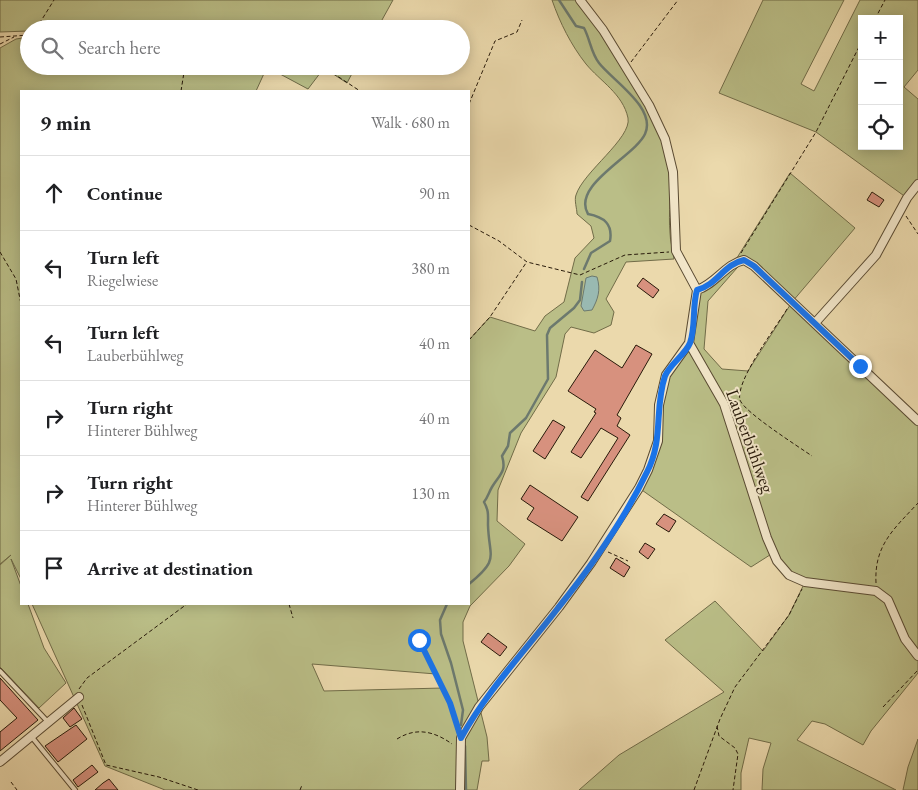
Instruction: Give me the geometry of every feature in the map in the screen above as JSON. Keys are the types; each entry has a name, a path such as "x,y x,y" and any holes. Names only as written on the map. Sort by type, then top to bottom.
{"street":[{"path":"460,790 461,738 479,707 559,607 601,547 648,470 658,441 659,405 666,375 689,343 697,290 686,273 676,251 673,224 673,172 665,139 648,105 603,30 580,0"},
{"path":"815,323 876,255 899,211 918,184"},
{"path":"697,290 707,288 735,262 744,260 754,266 918,421"},
{"name":"Lauberbühlweg","path":"689,343 724,404 767,538 777,562 789,575 805,582 876,591"},
{"path":"876,591 888,600 905,639 918,656"},
{"path":"0,762 78,697"}],"lane":[{"path":"0,672 48,722"},
{"path":"31,736 75,790"}],"path":[{"path":"42,20 54,0"},
{"path":"626,68 678,0"},
{"path":"877,15 886,0"},
{"path":"470,102 495,41 517,32 522,20"},
{"path":"0,44 15,36"},
{"path":"0,37 20,36"},
{"path":"735,262 816,132 858,49"},
{"path":"181,90 183,75"},
{"path":"336,75 358,90"},
{"path":"899,211 905,215 918,234"},
{"path":"470,226 499,241 527,262 580,275 625,255 676,251"},
{"path":"0,252 16,279 20,299"},
{"path":"470,339 490,317 527,262"},
{"path":"792,302 748,372 740,391 740,400 750,412 812,456"},
{"path":"876,591 875,565 881,545 918,503"},
{"path":"601,547 628,561"},
{"path":"694,790 717,726 735,687 789,614 805,582"},
{"path":"186,605 87,678 79,687 78,697 106,765 159,777 198,790"},
{"path":"290,605 293,618"},
{"path":"419,640 450,703 461,738"},
{"path":"883,707 918,670"},
{"path":"717,726 719,736 735,748 738,754 733,790"},
{"path":"397,740 414,732 428,732 442,737 454,746 460,755"},
{"path":"11,782 17,790"},
{"path":"300,790 302,785"}],"green space":[{"path":"0,0 393,0 382,20 20,20 20,31 0,32"},
{"path":"552,0 578,0 620,59 647,104 665,150 670,171 670,239 674,259 626,262 606,299 614,312 611,325 594,333 571,327 565,334 556,377 521,433 498,490 497,521 525,544 509,566 470,606 463,622 463,641 487,737 489,761 482,761 477,790 165,790 105,766 32,605 470,605 470,339 490,317 535,331 545,316 564,302 575,258 594,238 591,226 577,214 576,195 580,186 623,135 627,126 628,118 621,102 586,64 566,34","holes":["312,664 436,674 443,688 324,691"]},
{"path":"763,0 844,0 801,84 814,91 860,0 918,0 918,70 904,87 918,99 918,184 907,198 816,132 719,93"},
{"path":"20,38 20,75 263,75 256,90 20,90 20,577 11,559 20,583 20,605 28,605 44,648 66,683 39,708 0,667 0,565 11,555 0,564 0,48"},
{"path":"282,75 319,75 308,89"},
{"path":"335,75 351,75 347,83"},
{"path":"790,173 855,228 792,302 918,421 918,673 871,731 863,745 825,724 812,721 797,740 896,790 762,790 763,769 771,743 749,738 741,773 741,790 579,790 619,755 724,692 665,640 715,601 763,651 789,615 805,582 789,575 773,553 751,567 639,488 655,451 666,375 689,343 695,297 735,261","holes":["744,260 792,302 748,371 722,369 704,349 708,301"]},
{"path":"918,739 918,790 903,790 908,767"}],"water":[{"path":"597,277 598,294 592,310 584,311 581,306 586,278"}],"building":[{"path":"872,192 884,200 879,207 867,200"},
{"path":"643,278 659,290 653,298 637,286"},
{"path":"636,345 652,354 617,415 621,418 617,426 630,435 588,501 581,497 618,438 601,428 581,458 571,452 596,413 594,412 596,409 568,391 595,350 622,368"},
{"path":"553,420 565,427 545,459 533,451"},
{"path":"530,485 578,517 562,541 527,519 534,508 521,499"},
{"path":"664,514 676,521 669,532 656,524"},
{"path":"645,543 655,549 648,559 639,552"},
{"path":"616,558 630,567 624,577 610,568"},
{"path":"488,633 507,647 500,656 481,642"},
{"path":"0,678 38,720 0,751 0,732 17,718 0,700"},
{"path":"74,708 82,719 70,727 63,718"},
{"path":"76,725 87,739 58,762 45,746"},
{"path":"92,765 98,772 78,787 73,780"},
{"path":"109,779 118,790 95,790 103,783"}],"waterway":[{"path":"559,0 576,26 584,28 599,63 639,105 645,114 647,124 645,134 639,143 606,171 588,192 585,203 588,214 603,219 609,226 611,235 610,241 591,253 584,269"},
{"path":"470,583 485,569 491,558 488,513 484,502 503,470 502,456 508,446 510,433 526,418 548,379 547,335 550,328 574,308 580,300 582,282"},
{"path":"447,605 440,620 441,634 451,663 463,710 461,725"},
{"path":"465,746 466,790"}],"route":[{"path":"419,640 444,688 461,738 479,707 588,568 639,488 648,470 658,441 659,405 666,375 689,343 697,290 707,288 735,262 744,260 754,266 860,366"}]}
